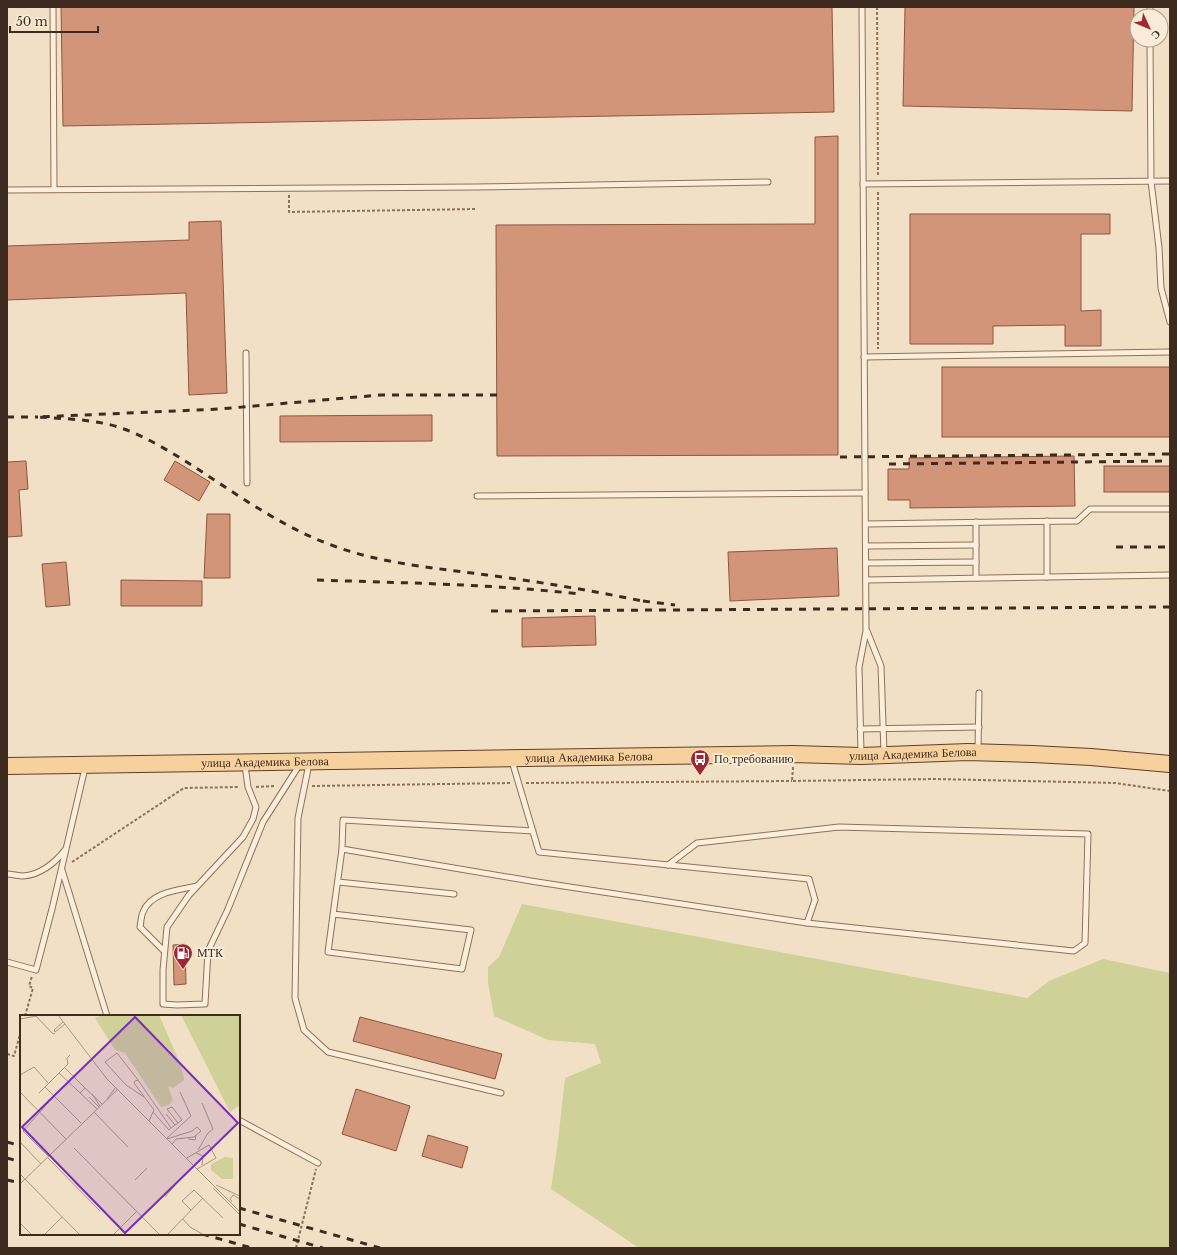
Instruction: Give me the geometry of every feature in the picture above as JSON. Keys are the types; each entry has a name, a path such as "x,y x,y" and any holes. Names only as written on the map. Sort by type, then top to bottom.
{"main road":[{"name":"улица Академика Белова","path":"7,766 793,754 861,756 978,752 1091,757 1170,764"}],"lane":[{"path":"53,7 54,189"},
{"path":"861,756 859,667 866,631 862,7"},
{"path":"1150,48 1151,181 1159,248 1161,288 1170,322"},
{"path":"863,184 1170,180"},
{"path":"7,190 768,182"},
{"path":"864,357 1170,352"},
{"path":"246,353 247,483"},
{"path":"477,496 865,493"},
{"path":"866,524 1077,521 1090,508 1170,509"},
{"path":"1047,521 1048,577"},
{"path":"976,522 976,578"},
{"path":"866,546 976,545"},
{"path":"866,563 976,562"},
{"path":"866,580 1170,575"},
{"path":"866,631 881,666 884,755"},
{"path":"978,752 979,693"},
{"path":"860,729 979,727"},
{"path":"511,758 539,852 809,879 815,900 807,923"},
{"path":"305,761 304,786 298,818 295,998 304,1030 328,1052 501,1093"},
{"path":"244,763 248,787 256,807 253,819 243,837 197,886 167,928 164,951 163,1004 205,1004 208,951 228,909 263,822 286,786 305,761"},
{"path":"7,962 36,970 86,765"},
{"path":"333,914 472,930 462,969 328,952 333,914 338,882 342,849 343,820 533,831"},
{"path":"342,849 537,882 807,923 1074,951 1085,943 1088,834 839,827 697,843 668,865"},
{"path":"7,874 24,876 41,871 57,860 66,849"},
{"path":"61,869 107,1015"},
{"path":"338,882 454,894"},
{"path":"164,951 140,927 142,912 150,900 168,892 197,886"},
{"path":"240,1121 318,1162"}],"path":[{"path":"288,188 289,212 476,209"},
{"path":"792,781 793,754"},
{"path":"304,786 935,779 1115,783 1170,791"},
{"path":"61,869 184,788 286,786"},
{"path":"25,1015 33,988 29,986 34,969"},
{"path":"7,1054 14,1056 20,1034"},
{"path":"296,1248 318,1162"}],"green space":[{"path":"522,904 1027,998 1049,981 1103,959 1170,973 1170,1248 639,1248 551,1189 565,1078 601,1063 595,1044 548,1040 494,1016 488,983 488,967 499,957"}],"building":[{"path":"61,7 832,7 834,112 63,126"},
{"path":"905,7 1134,7 1129,8 1129,48 1133,48 1132,111 903,106"},
{"path":"838,136 838,455 497,456 496,225 815,224 815,137"},
{"path":"910,214 1110,214 1110,234 1081,234 1081,311 1101,310 1101,346 1065,346 1065,325 993,326 993,344 910,344"},
{"path":"221,221 227,393 189,395 186,293 7,300 7,246 189,240 189,222"},
{"path":"942,367 1170,367 1170,437 942,437"},
{"path":"432,415 432,441 280,442 280,416"},
{"path":"1074,456 1075,506 910,508 910,500 888,500 888,469 909,469 909,458"},
{"path":"26,461 28,489 19,490 22,536 7,537 7,462"},
{"path":"175,461 210,482 199,501 164,480"},
{"path":"1104,466 1170,466 1170,492 1104,492"},
{"path":"207,514 230,514 230,578 204,578"},
{"path":"837,548 839,596 730,601 728,552"},
{"path":"66,562 70,605 46,607 42,564"},
{"path":"121,580 202,581 202,606 121,606"},
{"path":"595,616 596,645 522,647 522,618"},
{"path":"185,944 186,984 174,985 173,945"},
{"path":"360,1017 502,1054 495,1079 353,1041"},
{"path":"356,1089 410,1106 396,1151 342,1134"},
{"path":"428,1135 468,1147 462,1168 422,1156"}],"railway":[{"path":"497,395 380,395 220,409 38,417 92,421 124,429 151,441 297,530 315,539 353,552 410,565 587,590 647,602"},
{"path":"7,417 38,417"},
{"path":"840,457 1170,454"},
{"path":"889,464 1170,461"},
{"path":"1116,547 1170,547"},
{"path":"317,580 481,586 579,594"},
{"path":"643,601 675,605"},
{"path":"491,611 1170,607"},
{"path":"7,1142 20,1146"},
{"path":"7,1158 20,1162"},
{"path":"7,1180 20,1183"},
{"path":"240,1208 380,1248"},
{"path":"240,1224 323,1248"},
{"path":"206,1235 252,1248"}],"place":[{"name":"По требованию","path":"700,776"},
{"name":"МТК","path":"183,970"}]}
